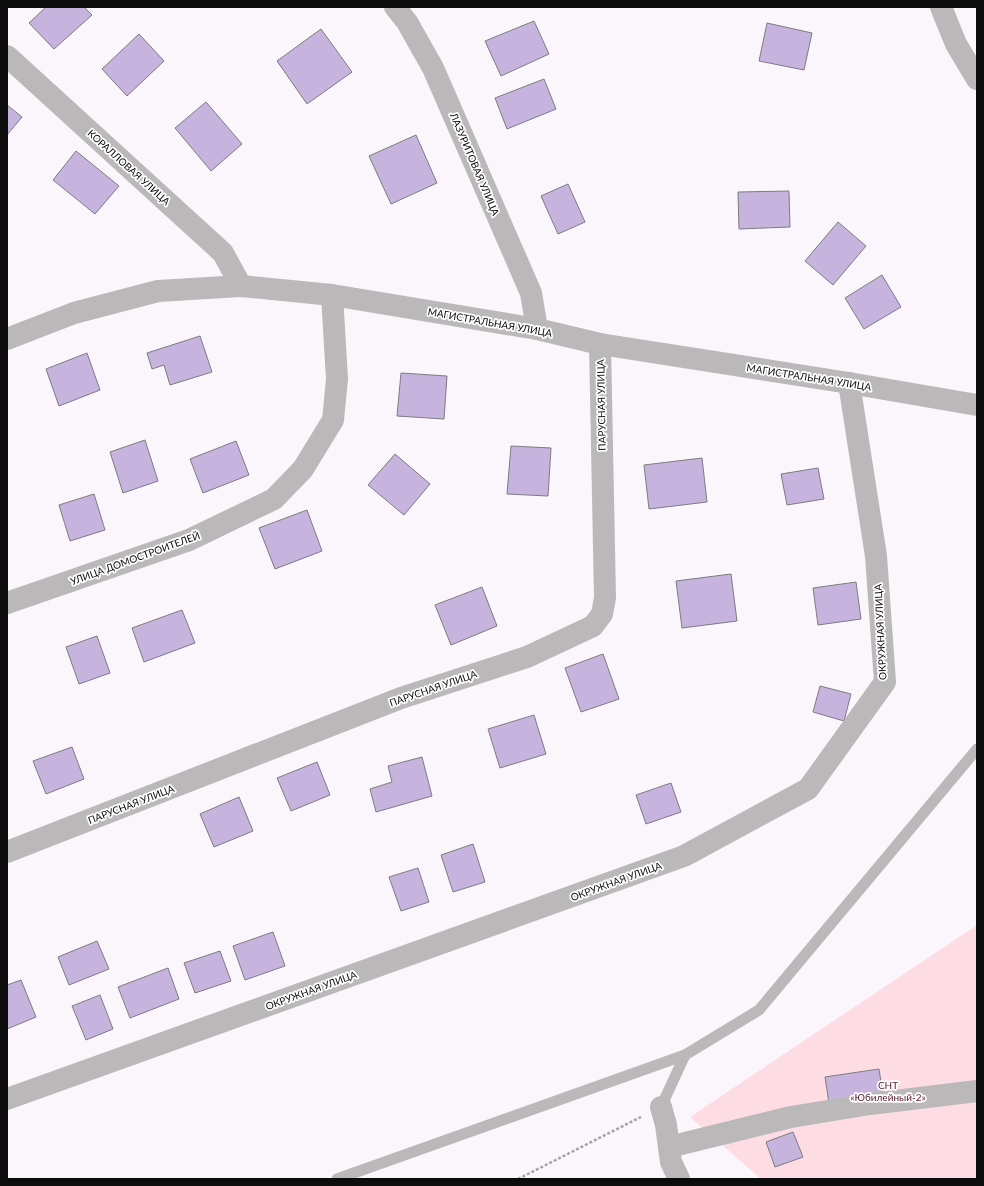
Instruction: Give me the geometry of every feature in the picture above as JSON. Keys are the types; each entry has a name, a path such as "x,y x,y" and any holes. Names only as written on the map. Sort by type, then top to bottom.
{"street":[{"name":"ЛАЗУРИТОВАЯ УЛИЦА","path":"396,7 407,22 436,75 531,293 537,329"},
{"path":"941,7 956,44 977,79"},
{"name":"КОРАЛЛОВАЯ УЛИЦА","path":"7,56 223,253 241,286"},
{"name":"МАГИСТРАЛЬНАЯ УЛИЦА","path":"7,339 74,313 158,291 241,286 332,295 537,329 600,344 977,405"},
{"name":"УЛИЦА ДОМОСТРОИТЕЛЕЙ","path":"7,603 189,540 274,499 303,469 333,420 337,380 332,295"},
{"name":"ПАРУСНАЯ УЛИЦА","path":"7,852 401,698 528,656 593,626 602,614 606,598 600,344"},
{"name":"ОКРУЖНАЯ УЛИЦА","path":"7,1100 684,856 808,789 885,682 876,556 848,383"},
{"path":"669,1147 791,1117 870,1104 977,1091"},
{"path":"661,1107 666,1125 671,1162 679,1179"}],"lane":[{"path":"337,1179 685,1055 759,1010 977,749"},
{"path":"661,1107 685,1055"}],"path":[{"path":"518,1179 661,1107"}],"green space":[{"name":"СНТ «Юбилейный-2»","path":"977,925 977,1179 761,1179 690,1117"}],"building":[{"path":"46,7 84,7 92,15 54,49 29,23"},
{"path":"534,21 549,54 501,76 485,41"},
{"path":"767,23 812,33 804,70 759,61"},
{"path":"321,29 352,72 307,104 277,61"},
{"path":"139,34 164,61 127,96 102,69"},
{"path":"544,79 556,109 507,129 495,98"},
{"path":"206,102 242,144 211,171 175,128"},
{"path":"7,105 22,117 7,135"},
{"path":"416,135 437,183 391,204 369,156"},
{"path":"76,151 119,186 95,214 53,180"},
{"path":"568,184 585,222 558,234 541,196"},
{"path":"789,191 790,227 739,229 738,192"},
{"path":"838,222 866,246 833,285 805,261"},
{"path":"882,275 901,307 864,329 845,298"},
{"path":"200,336 212,372 170,385 164,365 152,369 147,353"},
{"path":"87,353 100,390 59,406 46,369"},
{"path":"401,373 447,376 444,419 397,416"},
{"path":"145,440 158,481 123,493 110,452"},
{"path":"236,441 249,475 203,493 190,459"},
{"path":"511,446 551,448 548,496 507,494"},
{"path":"395,454 430,484 404,515 368,485"},
{"path":"702,458 707,502 649,509 644,465"},
{"path":"818,468 824,499 787,505 781,474"},
{"path":"94,494 105,530 70,541 59,505"},
{"path":"307,510 322,551 275,569 259,528"},
{"path":"731,574 737,621 682,628 676,581"},
{"path":"856,582 861,619 818,625 813,588"},
{"path":"482,587 497,626 451,645 435,605"},
{"path":"182,610 195,643 144,662 132,628"},
{"path":"97,636 110,673 79,684 66,647"},
{"path":"603,654 619,699 581,712 565,668"},
{"path":"820,686 851,694 844,721 813,712"},
{"path":"534,715 546,754 500,768 488,729"},
{"path":"72,747 84,779 46,794 33,761"},
{"path":"422,757 432,796 376,812 370,789 392,782 388,766"},
{"path":"317,762 330,795 291,811 277,778"},
{"path":"671,783 681,812 646,824 636,795"},
{"path":"239,797 253,831 214,847 200,814"},
{"path":"473,844 485,882 453,892 441,855"},
{"path":"418,868 429,902 401,911 389,877"},
{"path":"273,932 285,966 245,980 233,946"},
{"path":"97,941 109,969 69,985 58,957"},
{"path":"220,951 231,981 195,993 184,963"},
{"path":"168,968 179,999 130,1018 118,987"},
{"path":"21,980 36,1017 7,1029 7,985"},
{"path":"100,995 113,1029 86,1040 72,1006"},
{"path":"879,1069 883,1095 829,1103 825,1077"},
{"path":"793,1132 803,1157 775,1167 766,1142"}]}
